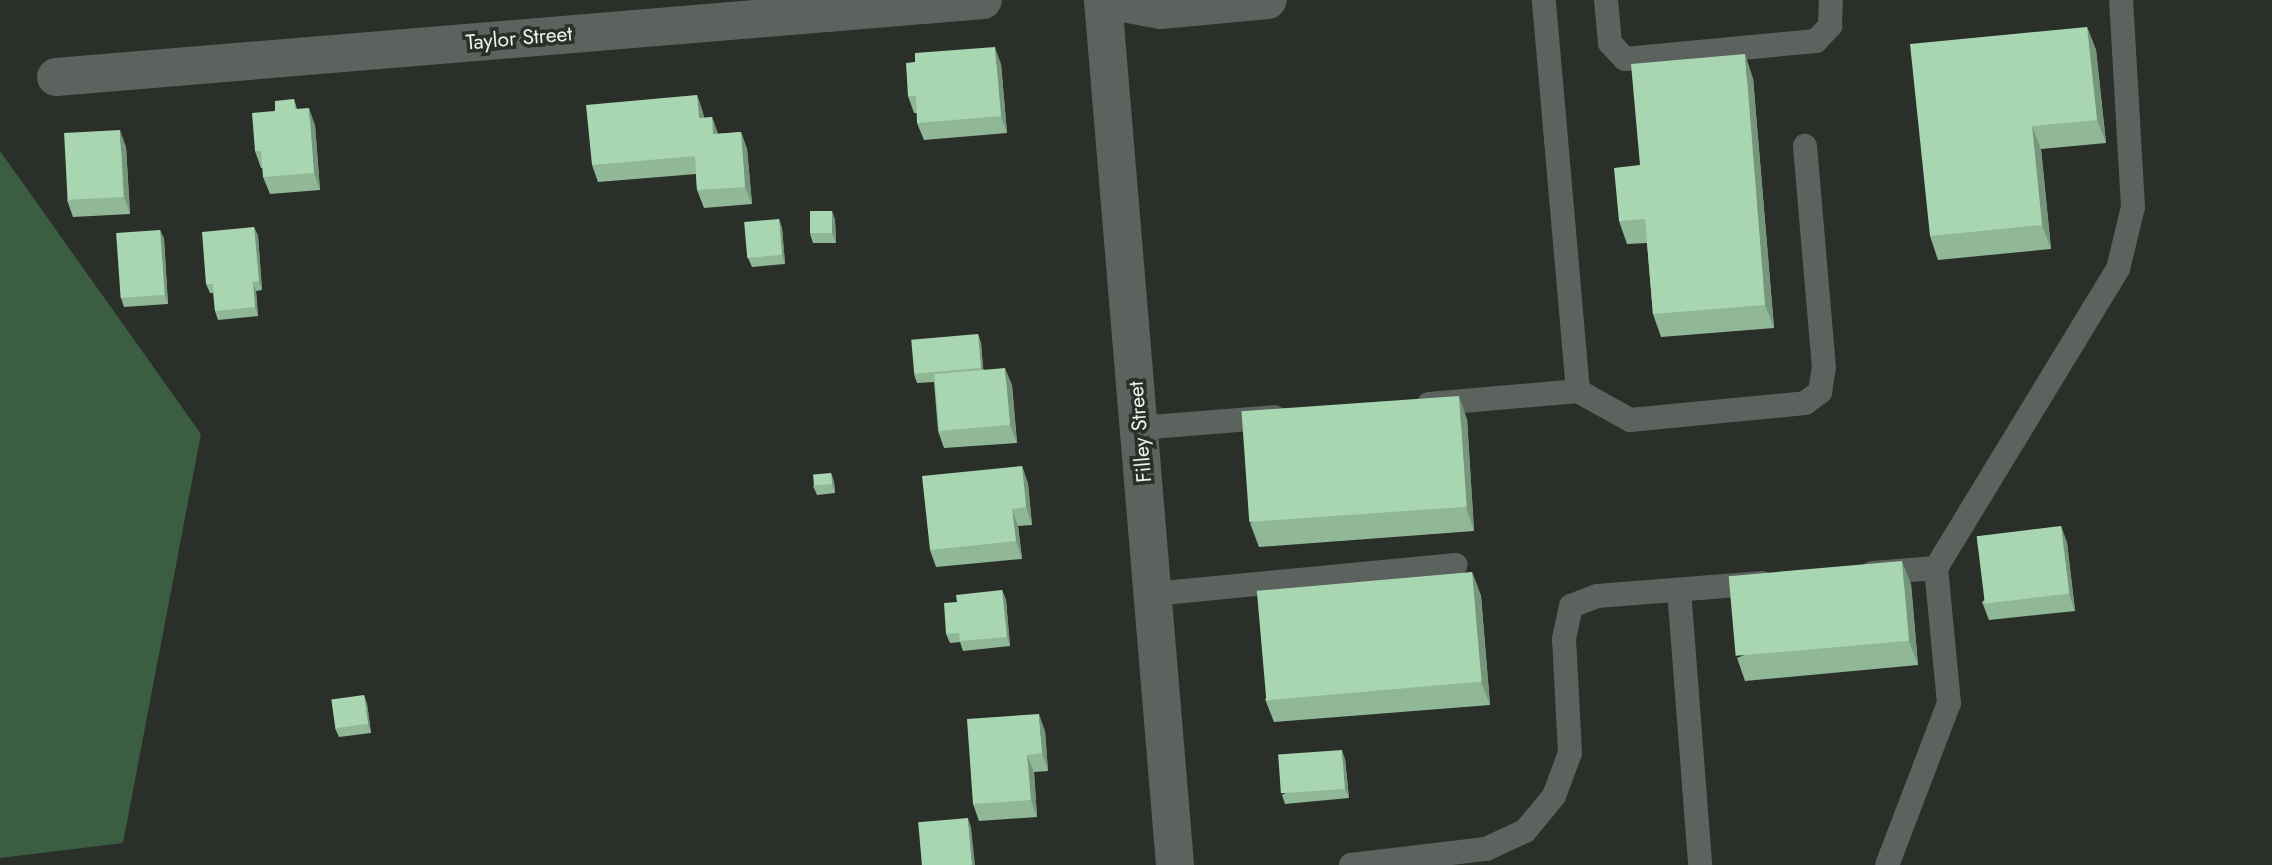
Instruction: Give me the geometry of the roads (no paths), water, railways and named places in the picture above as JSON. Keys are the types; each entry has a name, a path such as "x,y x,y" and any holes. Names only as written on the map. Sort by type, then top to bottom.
{"street":[{"name":"Taylor Street","path":"56,77 983,0"},
{"path":"1105,0 1161,10 1268,0"},
{"name":"Filley Street","path":"1105,0 1175,865"}],"lane":[{"path":"1544,0 1578,391"},
{"path":"1606,0 1610,43 1625,59 1816,41 1830,26 1831,0"},
{"path":"1886,865 1949,704 1936,568 2118,270 2133,206 2121,0"},
{"path":"1400,406 1578,391 1630,420 1805,403 1820,392 1824,368 1805,146"},
{"path":"1139,428 1304,415"},
{"path":"1153,594 1456,565"},
{"path":"1855,575 1936,568"},
{"path":"1351,865 1486,849 1524,831 1554,796 1570,753 1564,639 1571,606 1597,596 1787,580"},
{"path":"1679,590 1700,865"}]}
